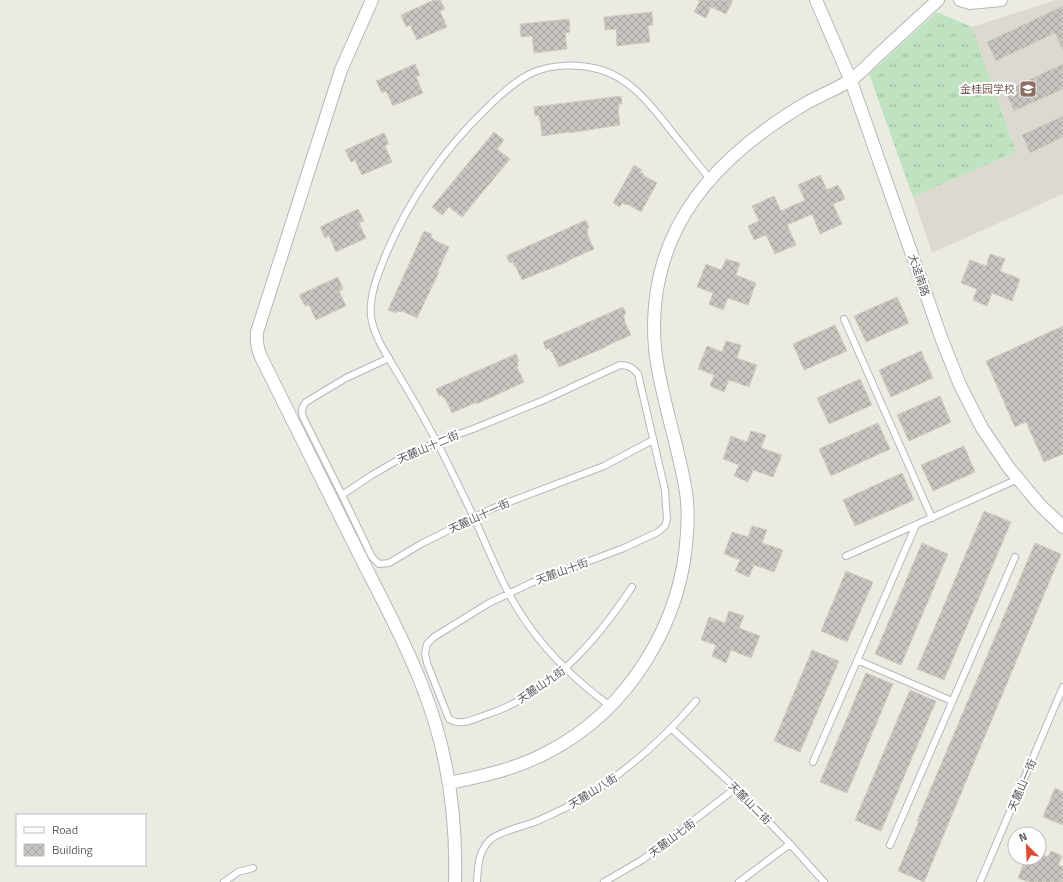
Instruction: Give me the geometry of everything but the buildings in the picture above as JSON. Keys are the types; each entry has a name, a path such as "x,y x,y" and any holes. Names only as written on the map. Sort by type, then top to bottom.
{"street":[{"path":"372,0 341,70 262,317 256,341 257,349 411,659 421,683 434,720 449,783 455,834 455,882"},
{"name":"大迳南路","path":"816,0 850,80 942,340 960,386 982,428 1009,468 1040,505 1063,527"},
{"path":"449,783 491,775 521,765 550,751 576,735 610,706 642,667 658,640 671,611 680,581 686,550 688,519 686,487 658,370 654,339 654,314 659,277 671,242 688,208 710,179 737,153 780,120 802,106 850,80 938,0"},
{"path":"960,0 970,3 1001,0"}],"lane":[{"path":"610,706 565,669 532,631 508,593 437,442 377,338 371,316 372,293 396,232 416,194 440,159 468,126 498,96 515,82 535,72 556,66 578,66 600,70 620,78 637,91 652,107 710,179"},
{"path":"844,319 932,518"},
{"path":"342,495 303,416 301,411 302,406 306,402 346,378 389,358"},
{"name":"天麓山十二街","path":"342,495 378,471 404,457 437,442 508,415 620,365 627,365 633,368 638,374 653,440"},
{"name":"天麓山十一街","path":"342,495 372,557 378,564 389,563 421,544 508,502 597,469 623,457 653,440"},
{"name":"天麓山十街","path":"436,688 426,663 425,653 427,644 434,637 508,593 543,578 624,548 658,532 664,526 667,519 665,490 653,440"},
{"path":"846,556 1018,479"},
{"path":"813,762 916,525"},
{"path":"890,845 1015,557"},
{"name":"天麓山九街","path":"436,688 449,718 454,722 460,723 487,715 520,700 546,684 565,669 595,638 632,587"},
{"path":"857,660 952,701"},
{"name":"天麓山一街","path":"980,882 1063,688"},
{"name":"天麓山八街","path":"477,882 478,859 483,848 492,839 503,833 534,822 565,808 594,792 648,752 672,729 696,701"},
{"name":"天麓山二街","path":"672,729 736,788 824,882"},
{"name":"天麓山七街","path":"604,882 642,860 736,788"},
{"path":"739,882 790,844"},
{"path":"224,882 238,872 253,868"}],"shaded area":[{"name":"金桂园学校","path":"1056,0 1063,0 1063,194 932,253 913,197 1016,152 972,27"}],"green space":[{"path":"937,12 972,27 1016,152 913,197 869,74"}],"place":[{"name":"金桂园学校","path":"1028,89"}]}
